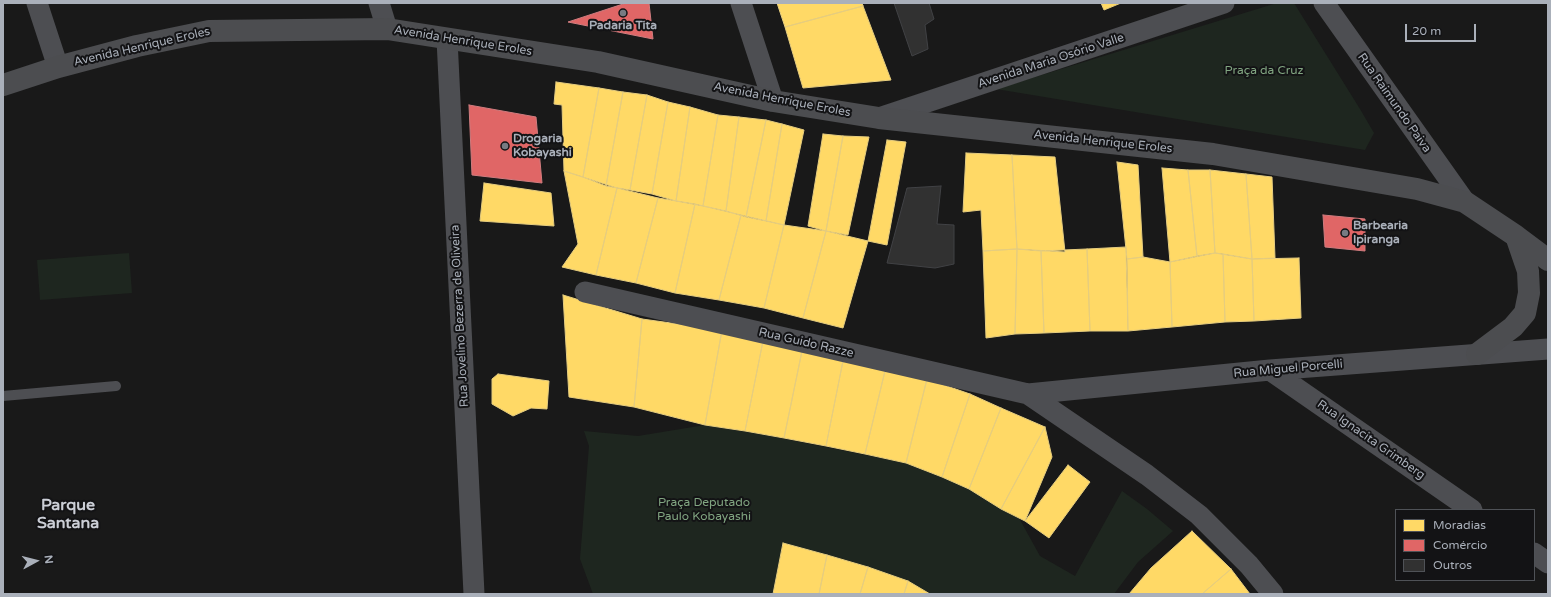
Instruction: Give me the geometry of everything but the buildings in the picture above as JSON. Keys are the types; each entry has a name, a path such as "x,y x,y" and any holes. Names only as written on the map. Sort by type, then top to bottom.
{"main road":[{"name":"Avenida Henrique Eroles","path":"3,85 58,67 137,46 210,31 387,29 598,62 773,101 879,118 1213,154 1417,189 1465,202 1516,236 1548,260"},
{"path":"1477,354 1513,327 1525,312 1529,293 1528,271 1516,236"}],"street":[{"path":"38,3 58,67"},
{"path":"379,3 387,29"},
{"path":"741,3 773,101"},
{"name":"Avenida Maria Osório Valle","path":"879,118 1224,3"},
{"name":"Rua Raimundo Paiva","path":"1324,3 1465,202"},
{"name":"Rua Jovelino Bezerra de Oliveira","path":"447,39 474,594"},
{"name":"Rua Guido Razze","path":"585,292 1028,394"},
{"name":"Rua Miguel Porcelli","path":"1028,394 1270,370 1548,349"},
{"name":"Rua Ignacita Grimberg","path":"1270,370 1471,509"},
{"path":"1028,394 1147,475 1199,515 1249,565 1273,594"},
{"path":"1535,554 1548,563"}],"lane":[{"path":"3,396 116,386"}],"green space":[{"name":"Praça da Cruz","path":"1277,3 1294,3 1360,109 1374,133 1365,150 996,89"},
{"path":"129,253 132,293 40,300 37,260"},
{"name":"Praça Deputado Paulo Kobayashi","path":"705,425 765,435 906,463 942,477 969,489 1019,518 1040,556 1075,576 1122,491 1147,509 1173,531 1138,562 1114,594 930,594 908,581 850,561 783,543 773,594 593,594 580,559 589,446 584,431 638,436"}],"place":[{"name":"Padaria Tita","path":"623,13"},
{"name":"Drogaria Kobayashi","path":"505,146"},
{"name":"Barbearia Ipiranga","path":"1345,233"}],"district":[{"name":"Parque Santana","path":"68,515"}]}
